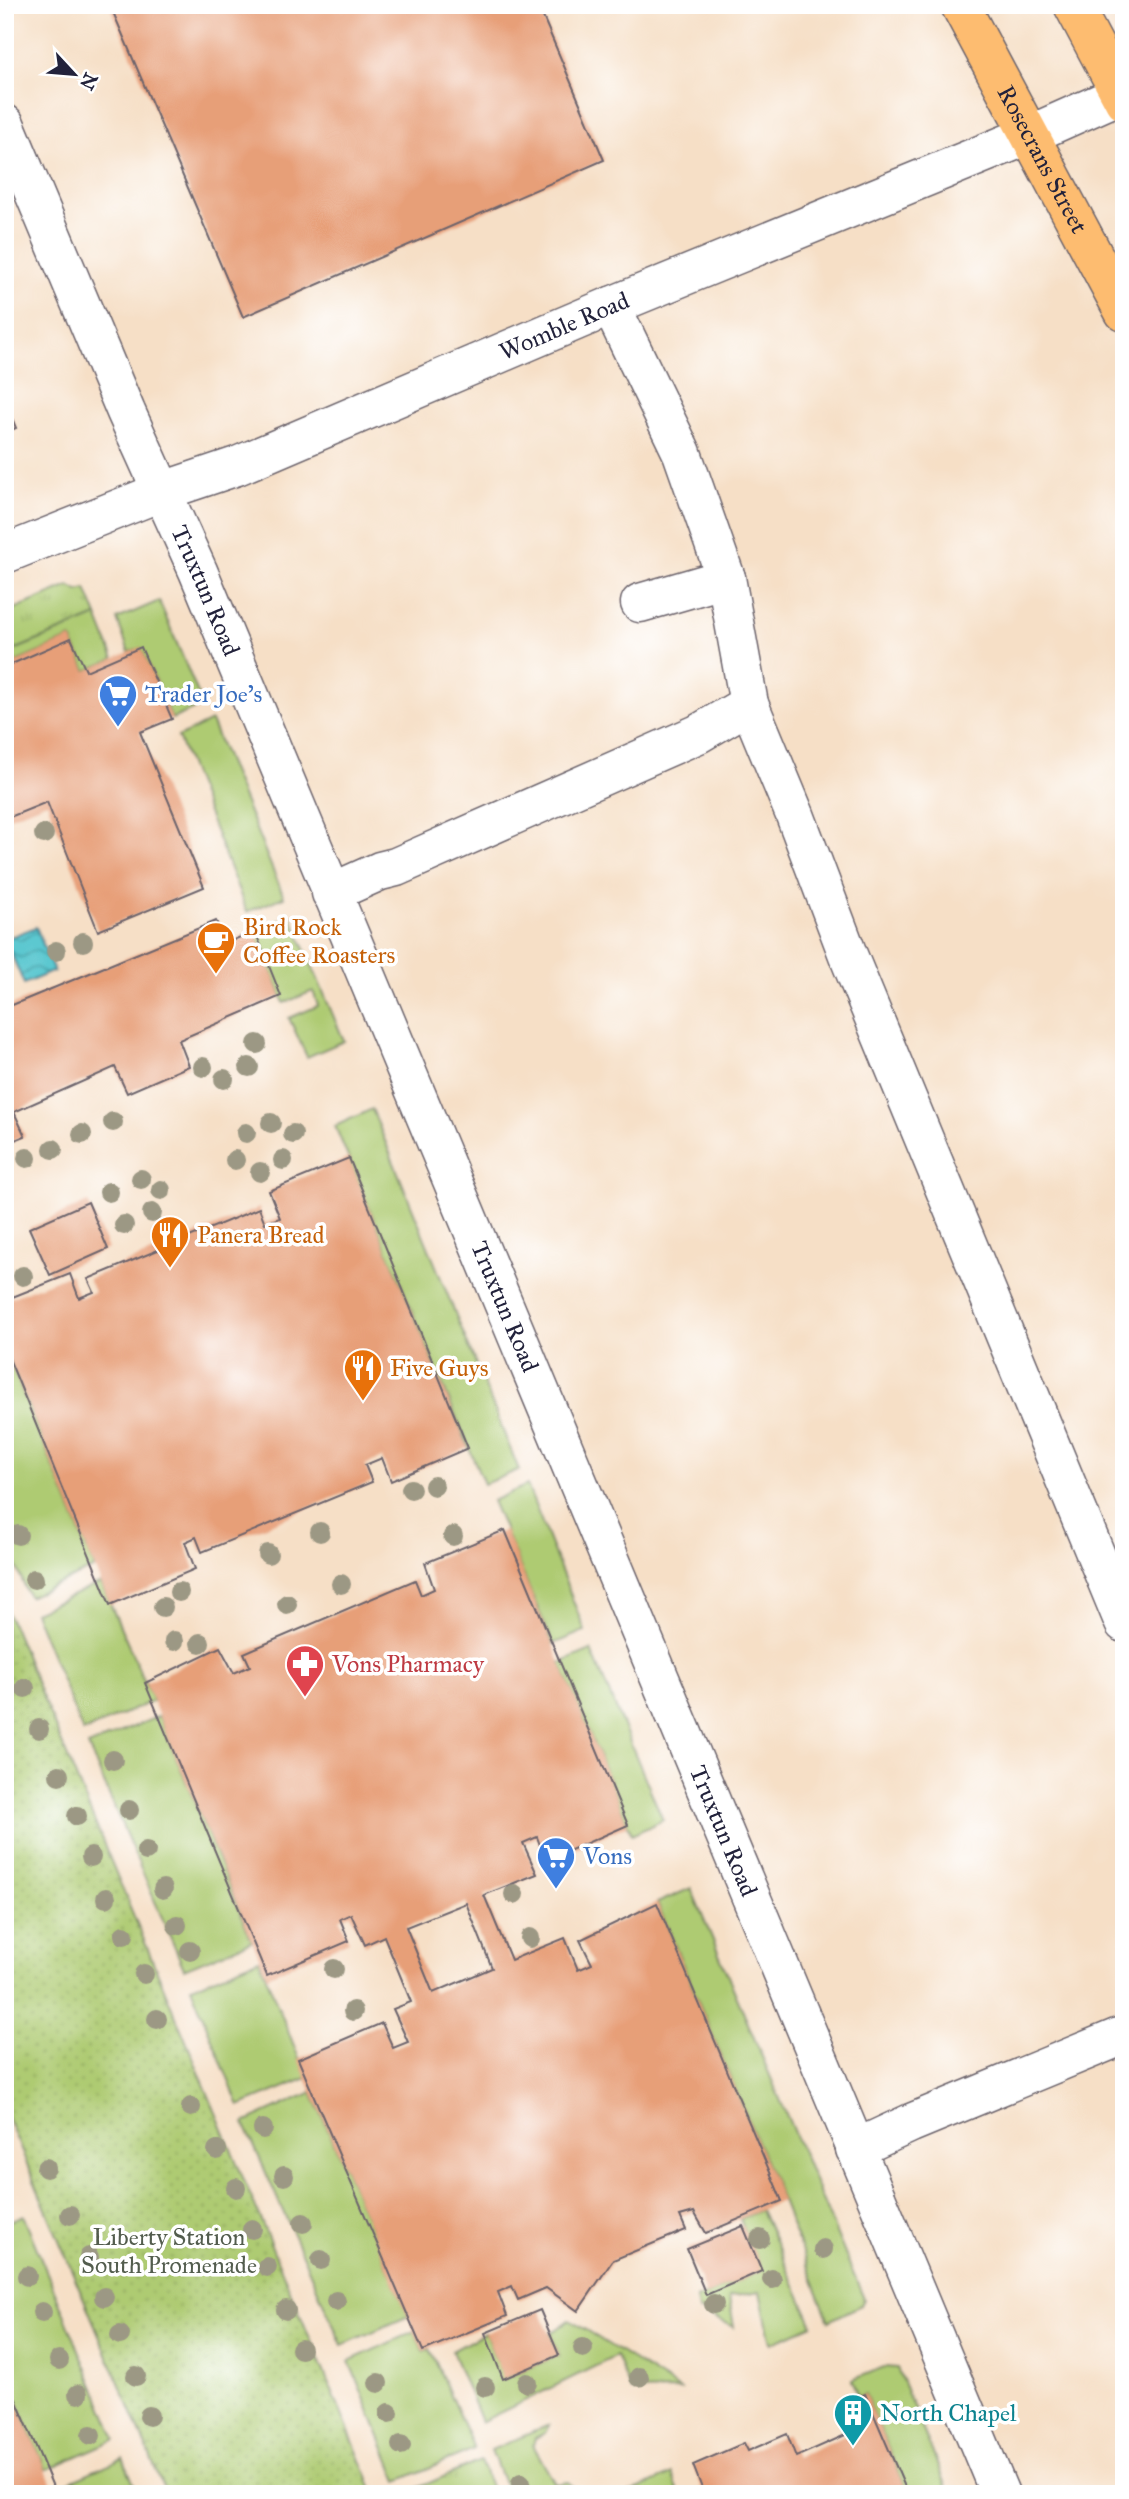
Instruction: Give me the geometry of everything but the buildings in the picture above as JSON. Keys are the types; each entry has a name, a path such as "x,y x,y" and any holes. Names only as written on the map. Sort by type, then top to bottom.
{"main road":[{"name":"Rosecrans Street","path":"960,5 1124,312"},
{"path":"1073,5 1122,98"}],"street":[{"name":"Womble Road","path":"5,554 163,491 237,466 962,160 1122,98"},
{"name":"Truxtun Road","path":"5,124 126,412 203,584 1000,2494"},
{"path":"611,306 682,453 726,578 749,704 795,815 853,968 1124,1623"},
{"path":"640,603 726,578"},
{"path":"331,893 698,734 749,704"},
{"path":"855,2149 1124,2035"}],"green space":[{"path":"69,586 78,591 86,589 97,616 5,654 5,613"},
{"path":"159,601 203,705 172,719 141,648 129,652 117,619"},
{"path":"97,616 114,659 86,671 71,638 5,667 5,654"},
{"path":"211,721 284,897 247,912 178,737"},
{"path":"291,916 344,1041 307,1057 289,1018 318,1006 313,991 284,1003 255,931"},
{"path":"372,1109 519,1470 484,1484 335,1126"},
{"path":"5,1349 95,1568 29,1597 5,1539"},
{"path":"527,1485 585,1631 553,1644 492,1501"},
{"path":"101,1583 153,1701 83,1732 34,1612"},
{"name":"Liberty Station South Promenade","path":"5,1607 375,2494 166,2494 5,2112"},
{"path":"591,1650 663,1820 632,1835 560,1663"},
{"path":"159,1716 252,1941 184,1969 88,1746"},
{"path":"691,1888 864,2299 861,2305 829,2321 782,2201 657,1903"},
{"path":"259,1959 307,2078 239,2106 191,1987"},
{"path":"312,2092 409,2316 342,2345 244,2123"},
{"path":"761,2210 813,2325 771,2343 760,2292 729,2297 734,2327 698,2310 696,2299 761,2271 740,2219"},
{"path":"23,2215 116,2439 46,2470 5,2374 5,2223"},
{"path":"570,2320 680,2390 631,2391 616,2356 481,2422 452,2351 485,2333 504,2379 559,2355 550,2334"},
{"path":"415,2331 423,2351 430,2349 474,2449 398,2481 349,2361"},
{"path":"884,2367 897,2368 950,2494 908,2494 865,2394 859,2397 852,2380"},
{"path":"549,2425 545,2433 535,2438 533,2445 555,2484 567,2482 581,2494 508,2494 491,2450"},
{"path":"123,2458 138,2494 56,2494 54,2488"},
{"path":"480,2461 493,2494 406,2494 406,2493"},
{"path":"672,2474 680,2494 626,2494"}],"water":[{"path":"36,927 54,971 24,984 5,939"}],"place":[{"name":"Trader Joe's","path":"118,728"},
{"name":"Bird Rock Coffee Roasters","path":"216,975"},
{"name":"Panera Bread","path":"170,1269"},
{"name":"Five Guys","path":"363,1402"},
{"name":"Vons Pharmacy","path":"305,1698"},
{"name":"Vons","path":"556,1890"},
{"name":"North Chapel","path":"853,2447"}]}
